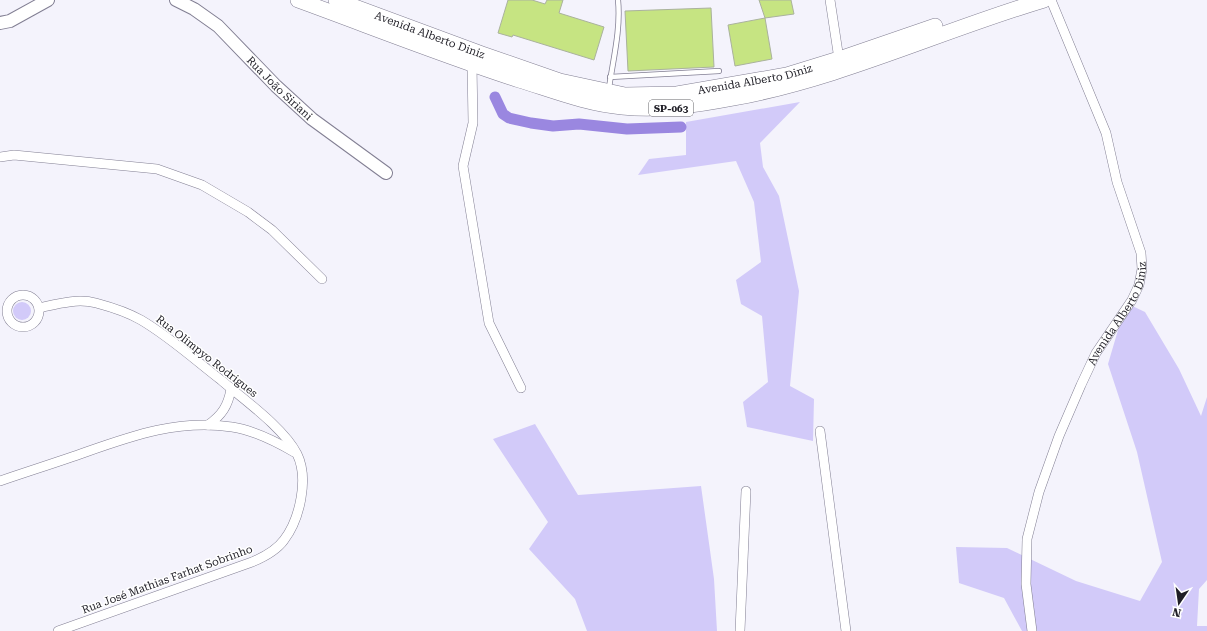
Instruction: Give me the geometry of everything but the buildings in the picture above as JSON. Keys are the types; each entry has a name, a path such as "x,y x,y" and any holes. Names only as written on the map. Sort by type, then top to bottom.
{"main road":[{"name":"Avenida Alberto Diniz","path":"298,0 472,65 591,101 620,107 672,108 759,93 812,80 864,63 993,16 1044,0"},
{"name":"Avenida Alberto Diniz","path":"336,0 560,81 625,95 647,96 677,94 787,75 839,59 1011,0"}],"street":[{"path":"0,23 10,21 48,0"},
{"name":"Rua João Siriani","path":"176,0 194,9 218,26 276,86 312,119 386,173"},
{"path":"830,0 839,59"},
{"name":"Avenida Alberto Diniz","path":"1032,631 1026,584 1026,558 1027,539 1039,492 1059,436 1081,385 1096,353 1132,300 1139,285 1142,269 1141,254 1117,182 1106,133 1051,0"},
{"name":"Avenida Alberto Diniz","path":"472,65 473,124 464,166 489,323 521,388"},
{"path":"0,157 14,155 157,168 202,185 248,212 272,230 322,279"},
{"name":"Rua Olimpyo Rodrigues","path":"39,308 63,302 94,302 141,320 164,336 231,389 282,433 296,453"},
{"path":"208,424 218,418 225,410 231,389"},
{"path":"0,481 136,434 176,425 208,424 239,429 277,443 296,453"},
{"path":"820,431 846,631"},
{"name":"Rua José Mathias Farhat Sobrinho","path":"58,631 252,562 271,553 284,540 296,517 302,491 303,473 296,453"},
{"path":"740,631 746,491"}],"lane":[{"path":"608,92 619,10 618,0"},
{"path":"610,77 719,71"}],"shaded area":[{"path":"800,102 760,143 763,167 779,196 799,291 790,386 814,399 813,441 747,427 743,402 768,382 762,316 741,304 736,280 761,262 754,202 736,161 638,175 649,159 686,155 686,122"},
{"path":"22,302 26,303 30,307 30,315 26,319 22,320 18,319 14,315 13,311 14,307 18,303"},
{"path":"1126,303 1145,312 1179,369 1201,416 1207,397 1207,580 1199,589 1197,626 1207,626 1207,631 1022,631 1004,598 959,583 956,547 1007,548 1076,581 1140,601 1162,562 1137,452 1108,364"},
{"path":"535,424 578,495 701,486 714,579 717,631 587,631 575,599 529,549 548,522 493,439"}],"waterway":[{"path":"495,97 503,114 509,118 531,123 553,126 579,124 627,129 681,127"}]}
